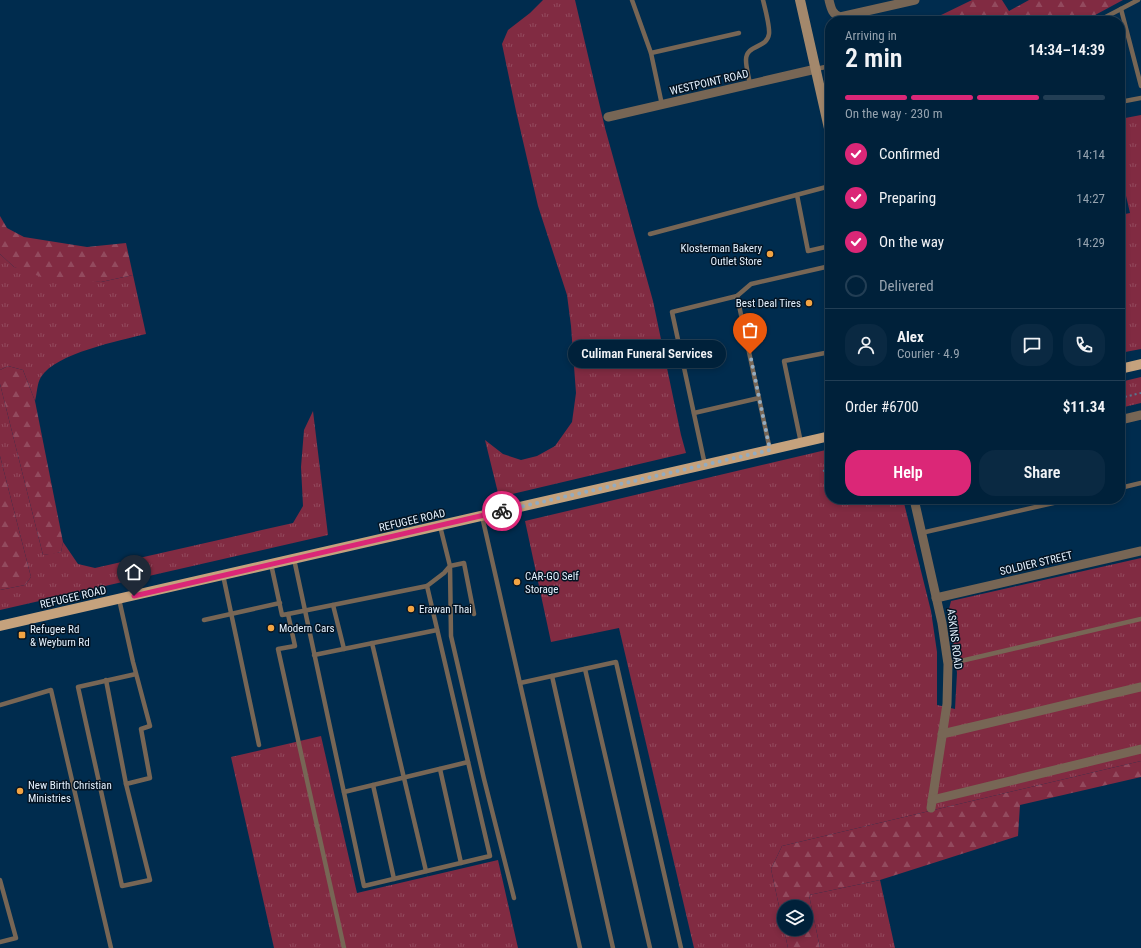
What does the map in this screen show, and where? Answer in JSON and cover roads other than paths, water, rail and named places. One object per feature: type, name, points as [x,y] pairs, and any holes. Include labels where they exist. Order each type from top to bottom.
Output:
[{"type":"main road","points":[[1125,368],[1141,364]]},
{"type":"main road","name":"REFUGEE ROAD","points":[[0,626],[825,437]]},
{"type":"street","points":[[800,0],[825,110]]},
{"type":"street","points":[[829,0],[832,12],[836,16]]},
{"type":"street","points":[[844,16],[915,0]]},
{"type":"street","name":"WESTPOINT ROAD","points":[[608,117],[816,69]]},
{"type":"street","points":[[1125,419],[1141,415]]},
{"type":"street","name":"ASKINS ROAD","points":[[915,504],[942,623],[948,664],[946,704],[932,804],[1141,749]]},
{"type":"street","name":"SOLDIER STREET","points":[[936,598],[1141,551]]},
{"type":"street","points":[[942,734],[1141,687]]},
{"type":"lane","points":[[632,0],[651,53],[662,105]]},
{"type":"lane","points":[[750,85],[746,60],[747,53],[752,48],[762,45],[767,41],[769,34],[763,0]]},
{"type":"lane","points":[[1108,16],[1138,0]]},
{"type":"lane","points":[[1121,9],[1123,16]]},
{"type":"lane","points":[[1125,24],[1141,86]]},
{"type":"lane","points":[[651,53],[739,33]]},
{"type":"lane","points":[[816,69],[825,67]]},
{"type":"lane","points":[[1125,101],[1141,98]]},
{"type":"lane","points":[[650,234],[825,187]]},
{"type":"lane","points":[[797,195],[808,251],[825,247]]},
{"type":"lane","points":[[705,465],[672,312],[737,296],[751,284],[825,267]]},
{"type":"lane","points":[[737,296],[770,450]]},
{"type":"lane","points":[[801,443],[784,361],[825,353]]},
{"type":"lane","points":[[694,413],[759,398]]},
{"type":"lane","points":[[1125,487],[1141,483]]},
{"type":"lane","points":[[921,533],[1049,504]]},
{"type":"lane","points":[[482,516],[580,948]]},
{"type":"lane","points":[[440,526],[450,566],[451,636],[514,898]]},
{"type":"lane","points":[[294,559],[364,886],[490,856],[426,586]]},
{"type":"lane","points":[[271,564],[282,615],[426,586],[444,573],[450,566],[464,563],[474,614]]},
{"type":"lane","points":[[223,575],[259,745]]},
{"type":"lane","points":[[119,599],[136,674],[150,726],[141,729],[150,778],[126,784]]},
{"type":"lane","points":[[204,620],[280,603]]},
{"type":"lane","points":[[333,605],[344,649]]},
{"type":"lane","points":[[288,614],[295,646],[278,649],[344,948]]},
{"type":"lane","points":[[948,664],[1141,619]]},
{"type":"lane","points":[[314,655],[437,630]]},
{"type":"lane","points":[[372,643],[426,871]]},
{"type":"lane","points":[[520,683],[616,662],[681,948]]},
{"type":"lane","points":[[585,669],[650,948]]},
{"type":"lane","points":[[106,680],[126,784],[150,880],[122,886],[78,687],[106,680],[136,674]]},
{"type":"lane","points":[[552,676],[613,948]]},
{"type":"lane","points":[[0,705],[51,690],[111,948]]},
{"type":"lane","points":[[344,792],[468,762]]},
{"type":"lane","points":[[440,769],[462,863]]},
{"type":"lane","points":[[373,785],[394,879]]},
{"type":"lane","points":[[0,880],[16,938],[0,942]]},
{"type":"place","name":"Klosterman Bakery Outlet Store","points":[[770,254]]},
{"type":"place","name":"Best Deal Tires","points":[[809,303]]},
{"type":"place","name":"Culiman Funeral Services","points":[[750,354]]},
{"type":"place","name":"CAR-GO Self Storage","points":[[517,582]]},
{"type":"place","name":"Erawan Thai","points":[[411,609]]},
{"type":"place","name":"Modern Cars","points":[[271,628]]},
{"type":"place","name":"Refugee Rd & Weyburn Rd","points":[[22,635]]},
{"type":"place","name":"New Birth Christian Ministries","points":[[20,791]]}]
